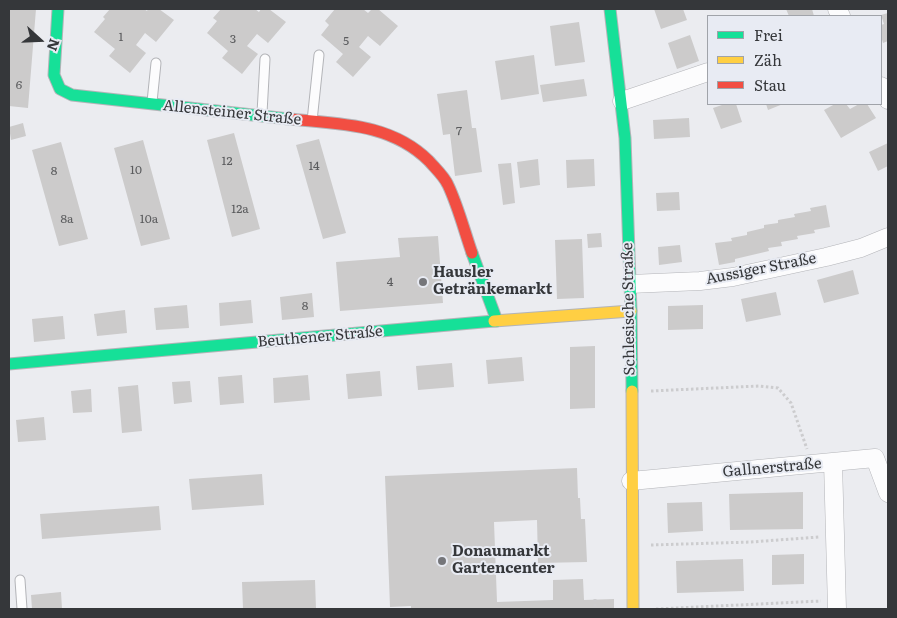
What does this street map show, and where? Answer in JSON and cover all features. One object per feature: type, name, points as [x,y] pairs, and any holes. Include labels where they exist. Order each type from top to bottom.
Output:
[{"type":"street","name":"Allensteiner Straße","points":[[58,9],[54,75],[60,89],[72,96],[367,127],[398,138],[421,154],[435,166],[447,182],[497,321]]},
{"type":"street","name":"Schlesische Straße","points":[[610,9],[625,138],[630,284],[633,609]]},
{"type":"street","points":[[622,101],[707,72]]},
{"type":"street","points":[[882,88],[888,100]]},
{"type":"street","name":"Aussiger Straße","points":[[630,284],[700,281],[733,277],[826,257],[860,248],[888,237]]},
{"type":"street","name":"Beuthener Straße","points":[[9,364],[630,311]]},
{"type":"street","name":"Gallnerstraße","points":[[631,481],[875,458],[888,493]]},
{"type":"street","points":[[832,462],[837,604]]},
{"type":"lane","name":"Allensteiner Straße","points":[[312,121],[319,55]]},
{"type":"lane","points":[[261,116],[265,59]]},
{"type":"lane","name":"Allensteiner Straße","points":[[152,105],[156,63]]},
{"type":"lane","points":[[20,580],[22,609]]},
{"type":"path","points":[[644,392],[759,386],[778,388],[791,403],[812,464]]},
{"type":"path","points":[[644,545],[751,542],[835,536]]},
{"type":"path","points":[[595,599],[595,609]]},
{"type":"path","points":[[656,609],[837,604]]},
{"type":"building","points":[[9,9],[36,9],[28,108],[9,106]]},
{"type":"building","points":[[110,9],[144,9],[147,11],[148,9],[159,9],[174,20],[156,42],[145,33],[136,45],[146,53],[130,73],[109,56],[115,49],[94,32],[105,19],[103,17]]},
{"type":"building","points":[[221,9],[255,9],[259,12],[261,9],[269,9],[286,22],[268,43],[257,34],[247,46],[258,54],[242,74],[222,58],[228,51],[207,33],[217,21],[213,18]]},
{"type":"building","points":[[335,9],[363,9],[368,13],[372,9],[378,9],[398,26],[380,46],[368,36],[359,47],[371,57],[353,77],[336,62],[343,54],[321,35],[329,25],[325,21]]},
{"type":"building","points":[[654,9],[683,9],[687,20],[661,29]]},
{"type":"building","points":[[786,9],[812,9],[814,15],[789,15]]},
{"type":"building","points":[[888,13],[888,41],[883,43],[882,25],[884,24],[881,15]]},
{"type":"building","points":[[579,22],[585,62],[555,66],[550,26]]},
{"type":"building","points":[[690,35],[699,61],[677,69],[668,43]]},
{"type":"building","points":[[534,55],[539,94],[501,100],[495,61]]},
{"type":"building","points":[[584,79],[587,96],[543,102],[540,85]]},
{"type":"building","points":[[467,90],[472,128],[476,128],[482,172],[455,176],[450,134],[443,135],[437,94]]},
{"type":"building","points":[[722,105],[736,105],[742,122],[721,129],[713,108]]},
{"type":"building","points":[[766,105],[780,105],[768,110]]},
{"type":"building","points":[[833,105],[847,105],[850,109],[857,105],[868,105],[876,118],[841,138],[824,110]]},
{"type":"building","points":[[689,118],[690,137],[654,139],[653,120]]},
{"type":"building","points":[[23,123],[26,136],[11,140],[9,127]]},
{"type":"building","points":[[234,133],[260,229],[232,237],[207,140]]},
{"type":"building","points":[[319,139],[346,233],[323,239],[296,145]]},
{"type":"building","points":[[143,140],[170,239],[141,246],[114,148]]},
{"type":"building","points":[[61,142],[88,239],[59,246],[32,150]]},
{"type":"building","points":[[888,143],[888,166],[878,171],[869,152]]},
{"type":"building","points":[[538,159],[540,185],[520,188],[517,162]]},
{"type":"building","points":[[594,159],[595,186],[567,188],[566,160]]},
{"type":"building","points":[[511,163],[515,203],[503,205],[498,164]]},
{"type":"building","points":[[679,192],[680,210],[657,211],[656,193]]},
{"type":"building","points":[[826,205],[830,227],[814,230],[815,233],[797,236],[798,239],[781,242],[782,246],[768,248],[769,251],[719,265],[715,243],[732,241],[731,238],[747,235],[747,232],[764,228],[764,225],[778,223],[778,220],[795,217],[794,214],[811,211],[810,208]]},
{"type":"building","points":[[601,233],[602,247],[588,248],[587,234]]},
{"type":"building","points":[[438,236],[443,303],[340,311],[336,262],[400,257],[398,238]]},
{"type":"building","points":[[582,239],[584,298],[557,299],[555,240]]},
{"type":"building","points":[[680,245],[682,262],[659,265],[658,247]]},
{"type":"building","points":[[853,270],[859,294],[824,303],[817,280]]},
{"type":"building","points":[[776,292],[781,315],[746,322],[741,299]]},
{"type":"building","points":[[312,293],[314,317],[282,320],[280,297]]},
{"type":"building","points":[[251,300],[253,323],[220,326],[219,303]]},
{"type":"building","points":[[187,305],[189,328],[156,330],[154,308]]},
{"type":"building","points":[[703,305],[703,329],[668,330],[668,306]]},
{"type":"building","points":[[125,310],[127,333],[97,336],[94,314]]},
{"type":"building","points":[[63,316],[65,339],[34,342],[32,319]]},
{"type":"building","points":[[595,346],[595,408],[570,409],[570,347]]},
{"type":"building","points":[[522,357],[524,381],[488,384],[486,360]]},
{"type":"building","points":[[452,363],[454,387],[418,390],[416,366]]},
{"type":"building","points":[[380,371],[382,396],[348,399],[346,374]]},
{"type":"building","points":[[242,375],[244,403],[220,405],[218,377]]},
{"type":"building","points":[[308,375],[310,400],[274,403],[273,378]]},
{"type":"building","points":[[190,381],[192,402],[174,404],[172,382]]},
{"type":"building","points":[[138,385],[142,431],[122,433],[118,387]]},
{"type":"building","points":[[91,389],[92,412],[73,413],[71,391]]},
{"type":"building","points":[[44,417],[46,440],[18,442],[16,420]]},
{"type":"building","name":"Donaumarkt Gartencenter","points":[[577,468],[581,519],[585,519],[587,562],[538,563],[537,520],[494,522],[497,602],[553,600],[553,580],[583,579],[584,600],[614,599],[614,609],[411,609],[411,606],[390,607],[385,476]]},
{"type":"building","points":[[262,474],[264,505],[192,510],[189,479]]},
{"type":"building","points":[[803,492],[803,529],[730,530],[729,494]]},
{"type":"building","points":[[702,502],[703,531],[668,533],[667,503]]},
{"type":"building","points":[[159,506],[161,530],[42,539],[40,514]]},
{"type":"building","points":[[804,554],[804,584],[772,585],[772,555]]},
{"type":"building","points":[[743,559],[744,591],[677,593],[676,561]]},
{"type":"building","points":[[315,580],[316,609],[243,609],[242,582]]},
{"type":"building","points":[[61,592],[62,609],[32,609],[31,595]]},
{"type":"traffic: fast","points":[[58,9],[54,75],[60,89],[72,95],[289,119]]},
{"type":"traffic: fast","points":[[610,9],[625,138],[632,391]]},
{"type":"traffic: fast","points":[[472,253],[497,321]]},
{"type":"traffic: fast","points":[[9,364],[494,321]]},
{"type":"traffic: slow","points":[[494,321],[631,311]]},
{"type":"traffic: slow","points":[[632,391],[633,609]]},
{"type":"traffic: jam","points":[[289,119],[345,124],[364,128],[381,132],[414,148],[429,161],[446,182],[455,201],[472,253]]},
{"type":"place","name":"Hausler Getränkemarkt","points":[[423,282]]},
{"type":"place","name":"Donaumarkt Gartencenter","points":[[442,561]]}]
